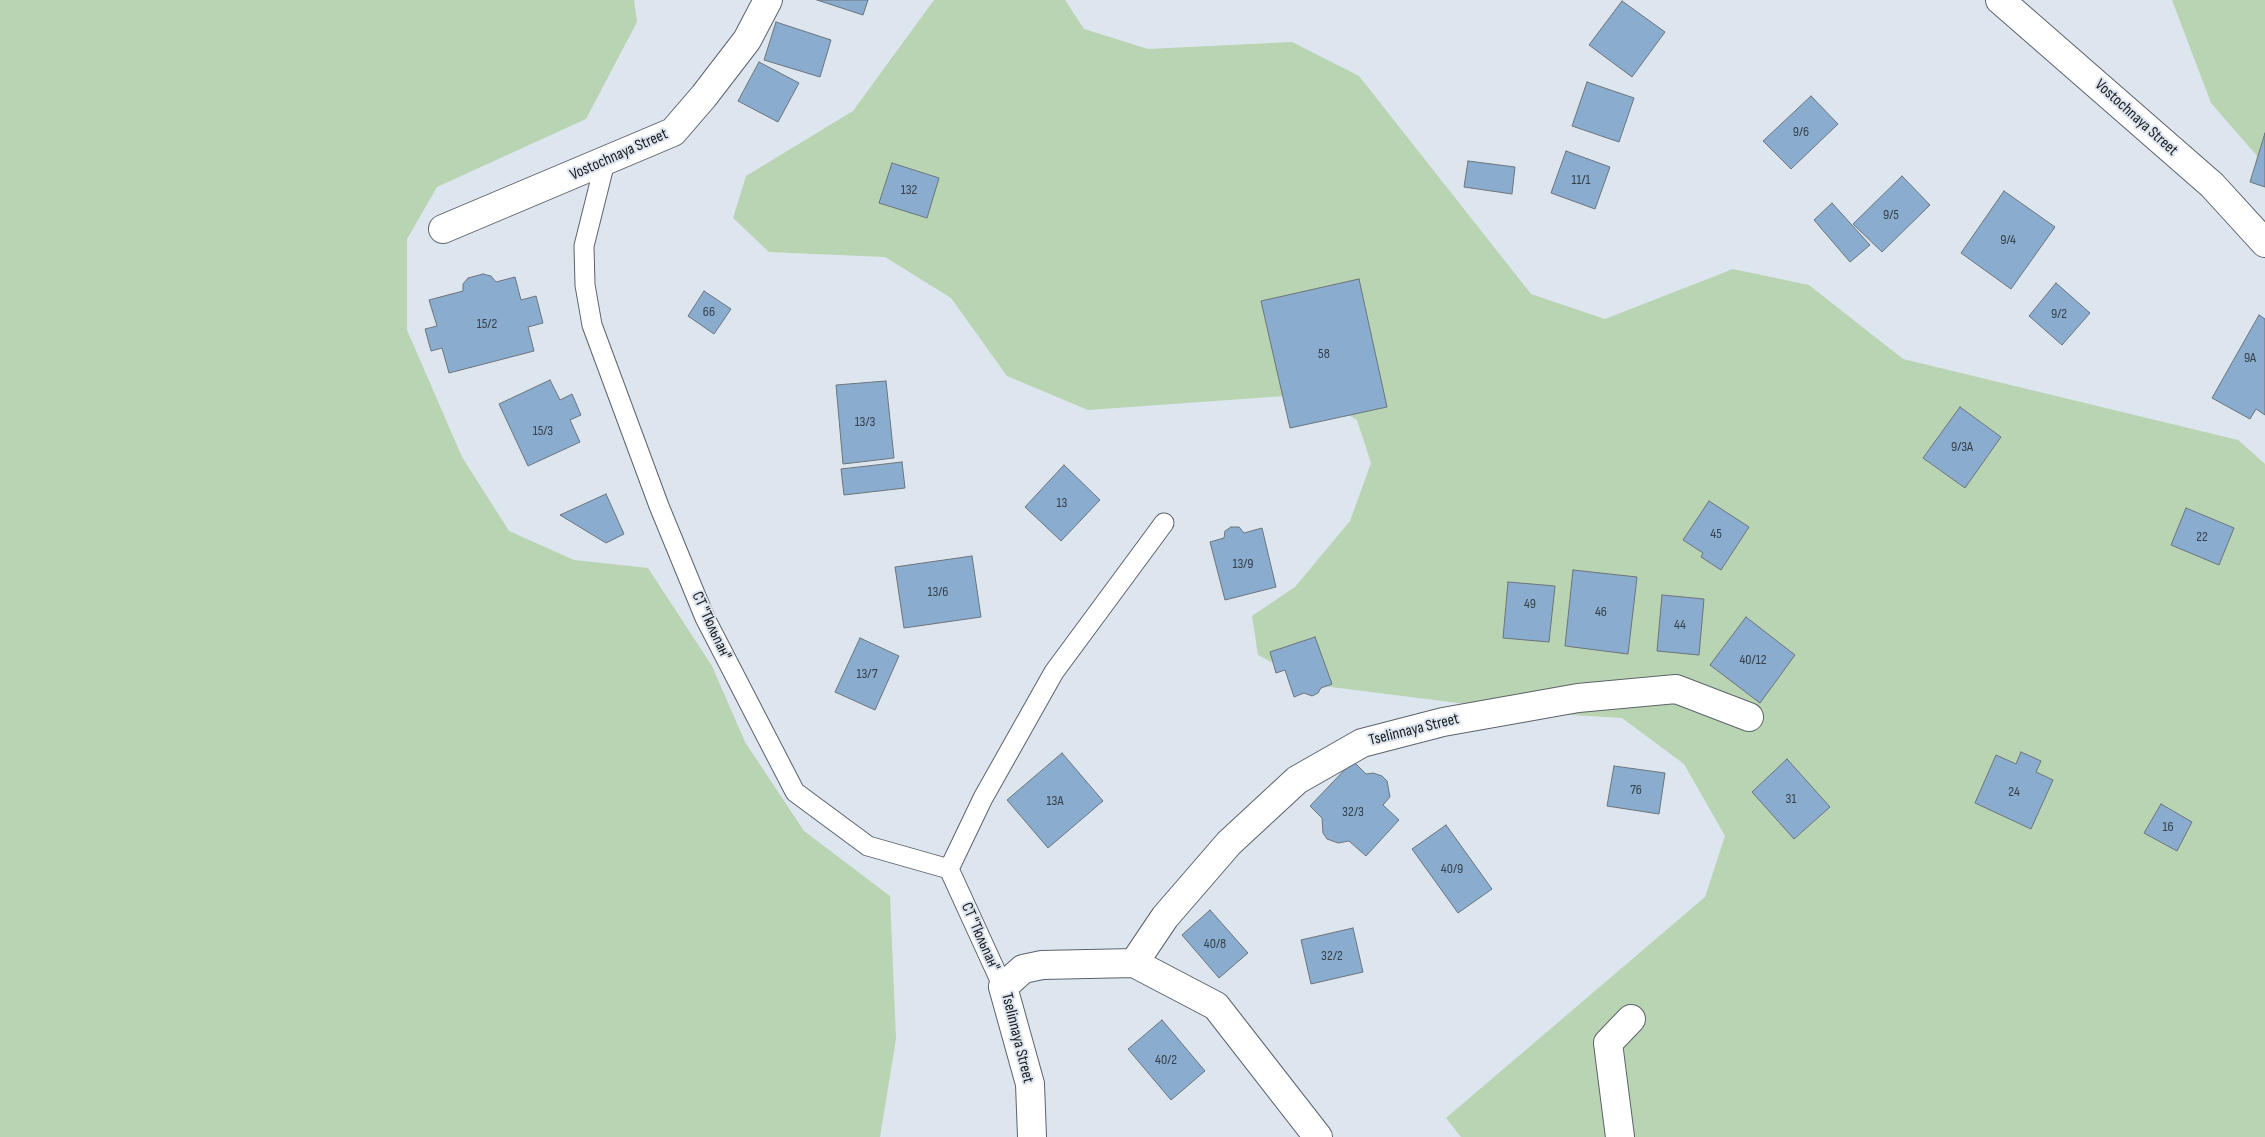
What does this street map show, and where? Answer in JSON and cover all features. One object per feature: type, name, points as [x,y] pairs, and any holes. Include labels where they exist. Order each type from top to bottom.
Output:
[{"type":"street","name":"Vostochnaya Street","points":[[443,229],[673,132],[704,96],[747,40],[768,0]]},
{"type":"street","name":"Vostochnaya Street","points":[[2000,0],[2212,185],[2265,243]]},
{"type":"street","name":"Tselinnaya Street","points":[[1134,964],[1165,917],[1229,843],[1297,780],[1362,742],[1443,722],[1569,699],[1676,689],[1749,717]]},
{"type":"street","name":"Tselinnaya Street","points":[[1032,1137],[1030,1084],[1003,987],[1023,970],[1042,965],[1134,964],[1216,1006],[1318,1137]]},
{"type":"street","points":[[1620,1137],[1608,1042],[1631,1019]]},
{"type":"lane","name":"СТ \"Тюльпан\"","points":[[605,162],[584,246],[585,285],[592,325],[659,506],[705,618],[795,792],[868,846],[949,869],[1003,987]]},
{"type":"lane","points":[[949,869],[983,798],[1054,672],[1164,523]]},
{"type":"green space","points":[[0,0],[634,0],[637,22],[586,119],[437,187],[407,239],[407,330],[462,457],[509,531],[574,560],[648,568],[712,666],[745,742],[804,831],[890,896],[896,1039],[880,1137],[0,1137]]},
{"type":"green space","points":[[934,0],[1065,0],[1084,29],[1148,49],[1292,42],[1359,76],[1531,294],[1605,319],[1733,269],[1809,285],[1903,359],[2238,440],[2265,464],[2265,1137],[1461,1137],[1446,1118],[1705,897],[1725,836],[1684,764],[1622,718],[1538,713],[1315,685],[1258,655],[1252,616],[1295,587],[1350,521],[1371,463],[1357,420],[1313,394],[1088,410],[1007,376],[951,298],[885,257],[769,252],[733,218],[746,176],[853,111]]},
{"type":"green space","points":[[2172,0],[2265,0],[2265,165],[2211,103]]},
{"type":"building","points":[[817,0],[868,0],[863,15]]},
{"type":"building","points":[[1622,1],[1665,32],[1632,77],[1589,45]]},
{"type":"building","points":[[776,22],[831,40],[820,77],[764,60]]},
{"type":"building","points":[[759,62],[799,83],[778,122],[738,101]]},
{"type":"building","points":[[1587,82],[1634,98],[1619,142],[1572,126]]},
{"type":"building","points":[[1811,96],[1838,124],[1791,169],[1763,141]]},
{"type":"building","points":[[2265,133],[2265,187],[2250,182]]},
{"type":"building","points":[[1566,151],[1610,167],[1595,209],[1551,193]]},
{"type":"building","points":[[1468,161],[1515,167],[1512,194],[1464,187]]},
{"type":"building","points":[[892,163],[939,178],[927,218],[879,203]]},
{"type":"building","points":[[1902,176],[1930,205],[1882,252],[1853,224]]},
{"type":"building","points":[[2004,191],[2055,227],[2011,289],[1961,253]]},
{"type":"building","points":[[1832,203],[1870,245],[1850,262],[1814,220]]},
{"type":"building","points":[[483,274],[491,276],[496,282],[515,277],[521,300],[536,296],[543,323],[528,327],[534,351],[449,373],[442,348],[431,351],[425,329],[437,326],[429,300],[463,291],[463,284],[468,278]]},
{"type":"building","points":[[1359,279],[1387,407],[1290,428],[1261,301]]},
{"type":"building","points":[[2056,283],[2090,313],[2062,345],[2029,316]]},
{"type":"building","points":[[704,291],[731,309],[714,334],[688,316]]},
{"type":"building","points":[[2259,315],[2265,319],[2265,415],[2256,409],[2250,419],[2212,398]]},
{"type":"building","points":[[550,380],[560,400],[572,394],[581,415],[570,420],[580,442],[528,466],[499,404]]},
{"type":"building","points":[[886,381],[894,458],[843,464],[836,385]]},
{"type":"building","points":[[1960,407],[2001,437],[1965,488],[1923,458]]},
{"type":"building","points":[[902,462],[905,488],[844,495],[841,469]]},
{"type":"building","points":[[1064,465],[1100,500],[1061,541],[1025,507]]},
{"type":"building","points":[[606,494],[624,534],[606,543],[560,515]]},
{"type":"building","points":[[1709,501],[1749,527],[1721,570],[1701,557],[1703,553],[1683,540]]},
{"type":"building","points":[[2186,508],[2234,528],[2219,565],[2171,545]]},
{"type":"building","points":[[1231,527],[1239,527],[1244,533],[1262,528],[1276,587],[1225,600],[1210,542],[1224,538],[1225,531]]},
{"type":"building","points":[[972,556],[981,617],[904,628],[895,567]]},
{"type":"building","points":[[1573,570],[1637,577],[1628,654],[1565,646]]},
{"type":"building","points":[[1508,582],[1555,586],[1549,642],[1503,638]]},
{"type":"building","points":[[1662,595],[1704,599],[1699,655],[1657,651]]},
{"type":"building","points":[[1746,617],[1795,655],[1760,703],[1710,665]]},
{"type":"building","points":[[1315,637],[1332,684],[1321,688],[1318,693],[1312,696],[1304,693],[1294,697],[1285,670],[1276,673],[1270,652]]},
{"type":"building","points":[[860,638],[899,656],[875,710],[835,692]]},
{"type":"building","points":[[2021,752],[2041,761],[2036,772],[2053,780],[2031,829],[1975,803],[1996,755],[2016,764]]},
{"type":"building","points":[[1062,753],[1103,801],[1048,848],[1007,800]]},
{"type":"building","points":[[1787,759],[1830,807],[1794,839],[1752,792]]},
{"type":"building","points":[[1353,761],[1366,774],[1373,773],[1382,776],[1387,781],[1390,797],[1383,805],[1399,820],[1366,856],[1349,841],[1338,843],[1327,839],[1323,833],[1322,818],[1310,806]]},
{"type":"building","points":[[1614,766],[1665,773],[1659,814],[1607,806]]},
{"type":"building","points":[[2161,804],[2192,822],[2177,851],[2144,833]]},
{"type":"building","points":[[1446,825],[1492,889],[1458,913],[1412,849]]},
{"type":"building","points":[[1210,910],[1248,953],[1219,978],[1182,935]]},
{"type":"building","points":[[1353,928],[1363,972],[1311,984],[1301,940]]},
{"type":"building","points":[[1162,1020],[1205,1071],[1171,1100],[1128,1049]]}]
